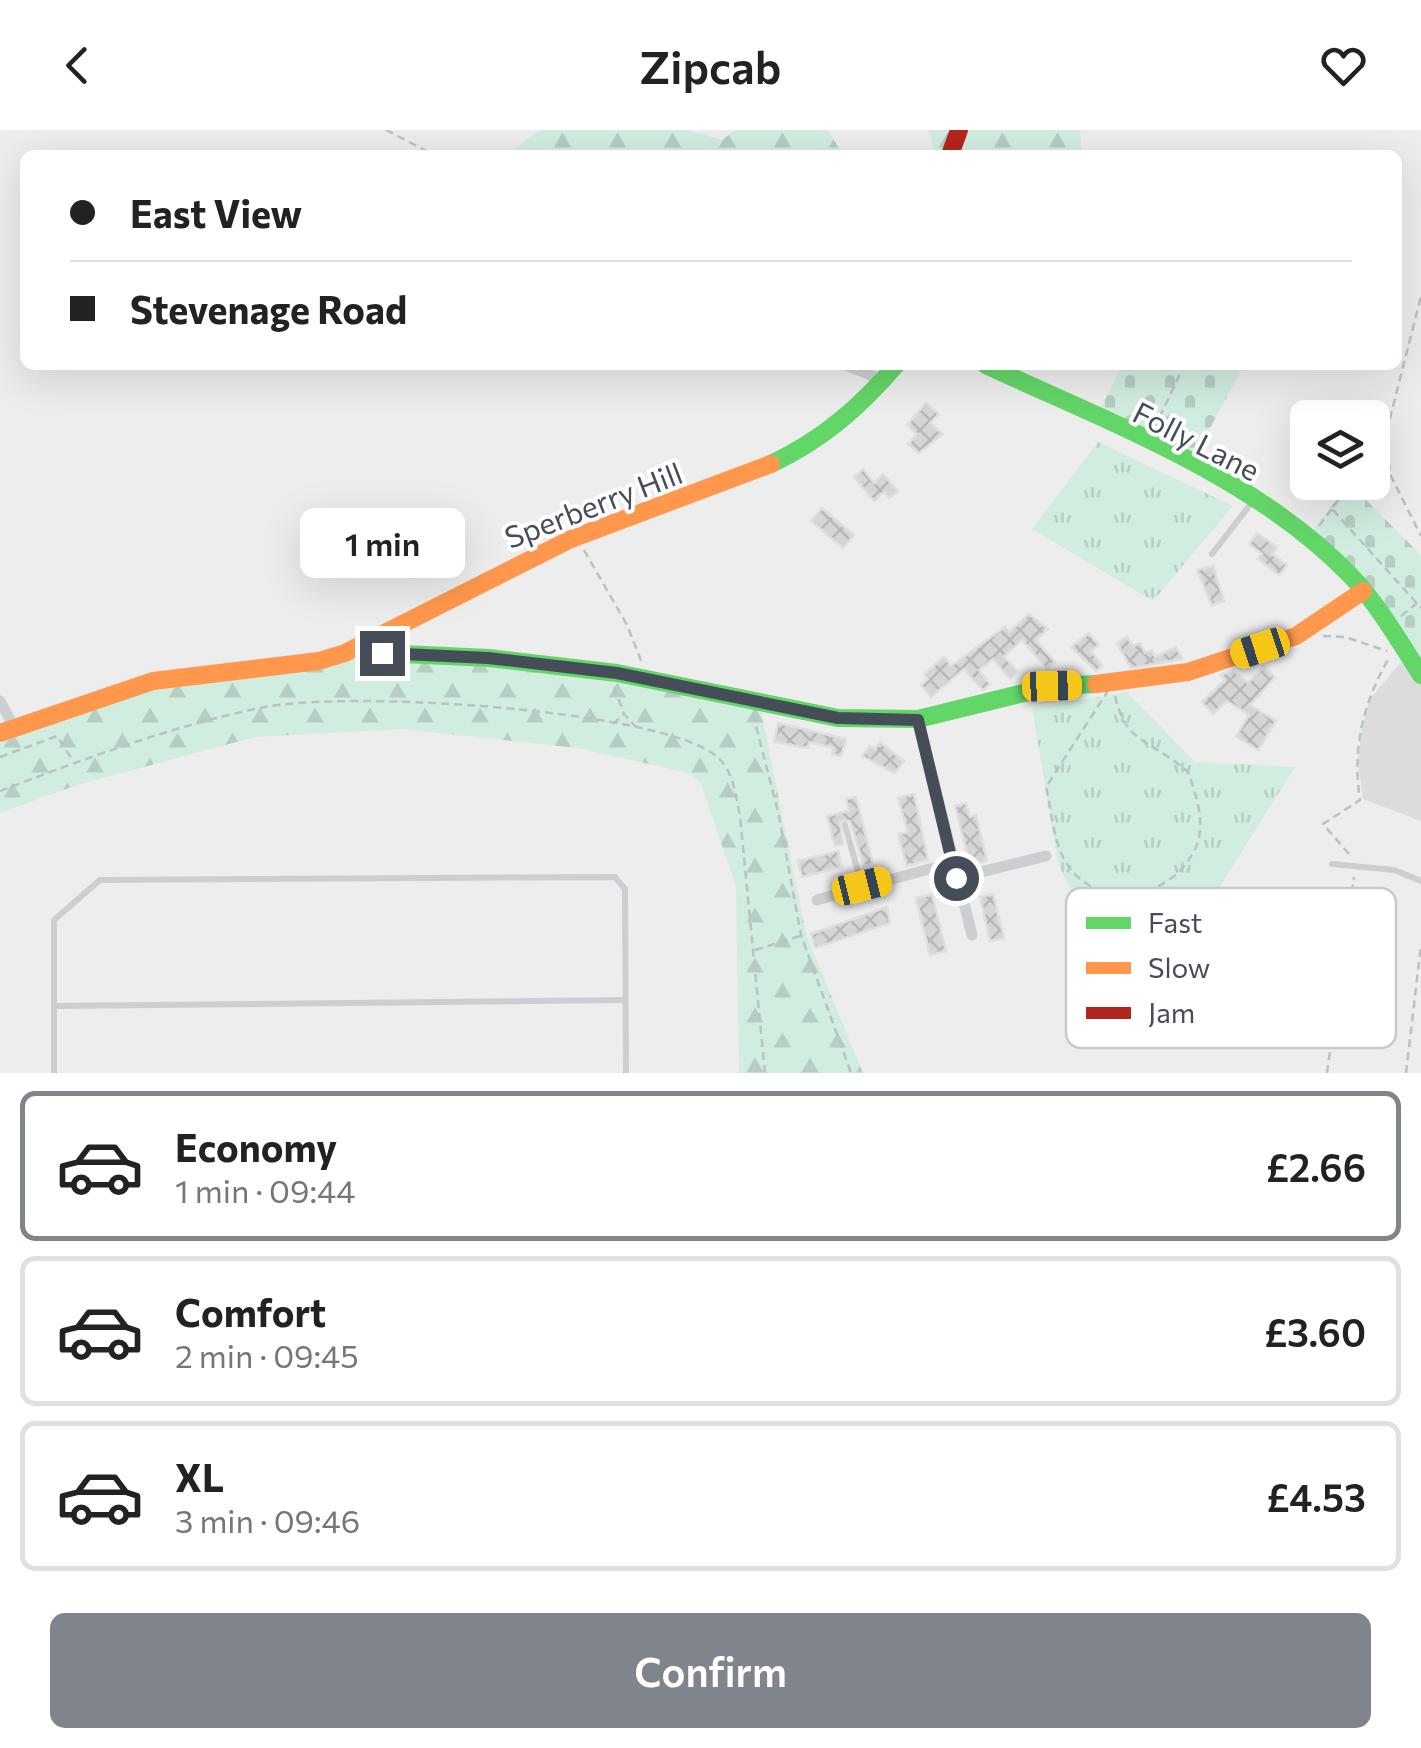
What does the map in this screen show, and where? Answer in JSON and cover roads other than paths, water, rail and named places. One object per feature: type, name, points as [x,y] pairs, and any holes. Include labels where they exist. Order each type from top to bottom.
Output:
[{"type":"street","points":[[858,370],[885,381]]},
{"type":"street","name":"Sperberry Hill","points":[[7,730],[153,681],[319,661],[345,653],[493,574],[576,537],[762,470],[810,446],[853,415],[893,370]]},
{"type":"street","name":"Folly Lane","points":[[996,370],[1223,479],[1254,500],[1308,539],[1362,591],[1421,675]]},
{"type":"street","points":[[382,653],[488,658],[609,673],[838,718],[918,720],[1052,686],[1113,683],[1188,672],[1296,636],[1362,591]]},
{"type":"street","points":[[0,701],[7,730]]},
{"type":"street","points":[[918,720],[972,935]]},
{"type":"street","points":[[956,878],[1046,856]]},
{"type":"street","points":[[817,900],[951,862]]},
{"type":"lane","points":[[1212,554],[1254,500]]},
{"type":"lane","points":[[845,825],[862,886]]},
{"type":"lane","points":[[1332,864],[1394,870],[1421,881]]},
{"type":"lane","points":[[54,1073],[54,920],[100,880],[615,877],[625,889],[626,1073]]},
{"type":"lane","points":[[54,1006],[625,1000]]}]
